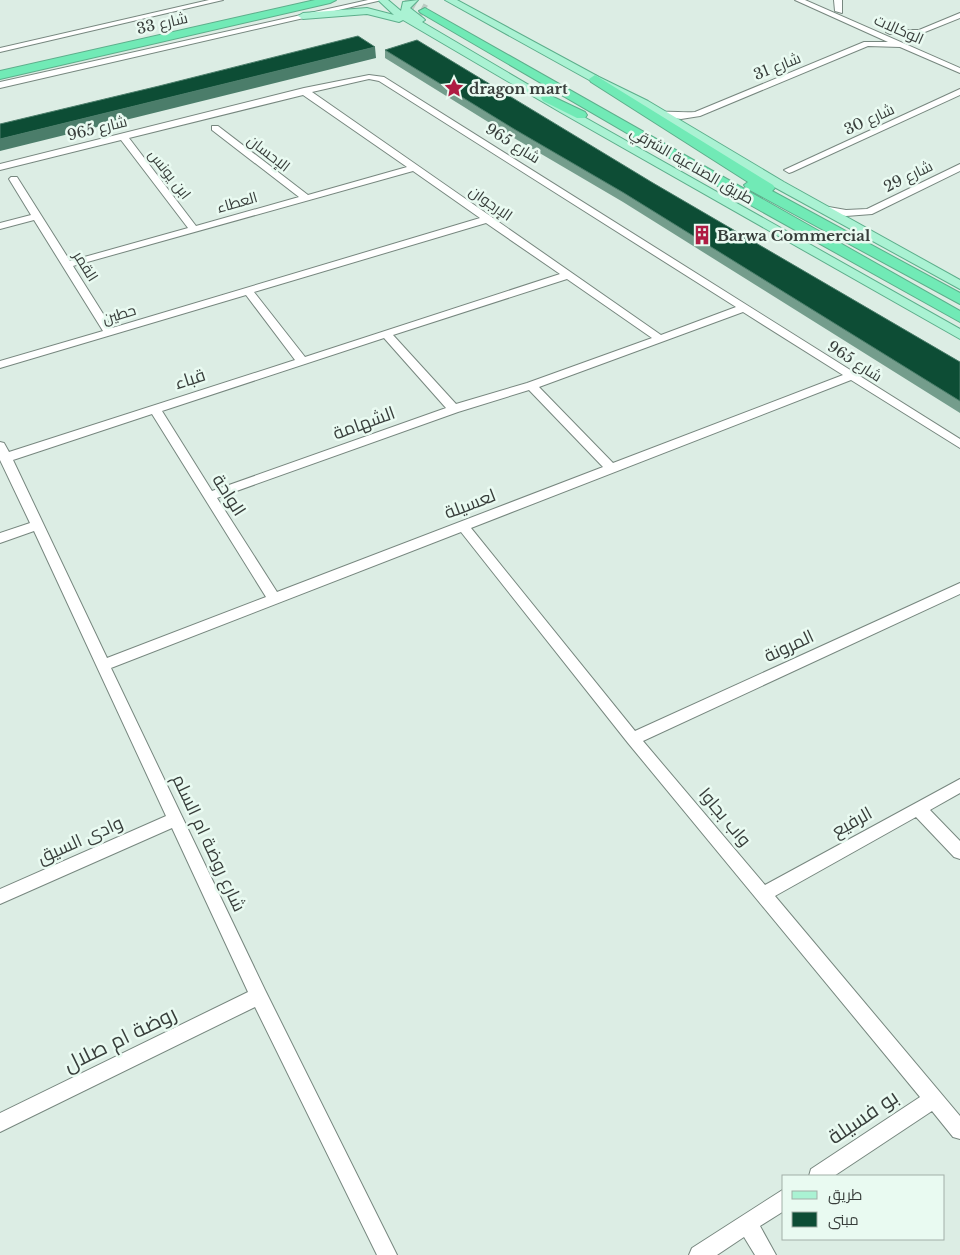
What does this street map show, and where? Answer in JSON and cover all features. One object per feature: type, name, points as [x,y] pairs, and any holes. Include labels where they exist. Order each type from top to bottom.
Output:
[{"type":"highway","name":"شارع 33","points":[[0,64],[289,0]]},
{"type":"highway","name":"شارع 33","points":[[0,75],[330,0]]},
{"type":"highway","name":"طريق الصناعية الشرقي","points":[[434,6],[757,203],[960,318]]},
{"type":"highway","name":"طريق الصناعية الشرقي","points":[[434,6],[746,183],[800,210],[960,300]]},
{"type":"highway","points":[[595,79],[754,178],[800,210]]},
{"type":"highway","points":[[547,98],[732,194],[757,203]]},
{"type":"main road","points":[[303,16],[359,0]]},
{"type":"main road","points":[[383,0],[393,10],[547,98],[564,110],[960,335]]},
{"type":"main road","points":[[413,0],[406,4],[406,11],[461,49]]},
{"type":"main road","points":[[450,0],[511,34]]},
{"type":"main road","points":[[468,0],[473,6],[511,34]]},
{"type":"main road","points":[[434,6],[511,34]]},
{"type":"main road","points":[[303,16],[349,11],[384,14],[461,49]]},
{"type":"main road","name":"طريق الصناعية الشرقي","points":[[511,34],[595,79],[632,96],[823,209],[960,284]]},
{"type":"street","name":"شارع 33","points":[[190,7],[219,0]]},
{"type":"street","points":[[0,50],[190,7],[231,0]]},
{"type":"street","points":[[303,16],[337,0]]},
{"type":"street","points":[[0,85],[378,0]]},
{"type":"street","name":"الوكالات","points":[[799,0],[960,71]]},
{"type":"street","name":"الوكالات","points":[[815,0],[960,63]]},
{"type":"street","points":[[838,0],[839,11]]},
{"type":"street","points":[[890,32],[920,32],[960,15]]},
{"type":"street","points":[[867,44],[871,38],[871,32]]},
{"type":"street","points":[[918,45],[916,38],[920,32]]},
{"type":"street","name":"شارع 31","points":[[664,114],[681,116],[697,114],[867,44],[902,45]]},
{"type":"street","name":"شارع 965","points":[[0,167],[360,78],[375,78],[386,81],[960,444]]},
{"type":"street","name":"الإرجوان","points":[[304,91],[660,339]]},
{"type":"street","name":"شارع 30","points":[[788,170],[960,92]]},
{"type":"street","points":[[693,132],[690,122],[697,114]]},
{"type":"street","name":"الإحسان","points":[[215,128],[306,198]]},
{"type":"street","name":"ابن يونس","points":[[123,136],[194,230]]},
{"type":"street","name":"شارع 29","points":[[823,209],[846,213],[869,212],[960,167]]},
{"type":"street","name":"العطاء","points":[[67,265],[415,168]]},
{"type":"street","name":"القمر","points":[[14,179],[109,332]]},
{"type":"street","name":"شارع 29","points":[[868,233],[866,222],[869,212]]},
{"type":"street","points":[[0,226],[37,216]]},
{"type":"street","name":"حطين","points":[[0,365],[488,219]]},
{"type":"street","name":"قباء","points":[[3,452],[155,409],[568,275]]},
{"type":"street","points":[[248,291],[302,361]]},
{"type":"street","name":"الشهامة","points":[[210,496],[454,409],[531,386],[744,308]]},
{"type":"street","points":[[386,334],[454,409]]},
{"type":"street","name":"لعسيلة","points":[[103,665],[850,376]]},
{"type":"street","points":[[531,386],[611,468]]},
{"type":"street","name":"الواحة","points":[[155,409],[274,599]]},
{"type":"street","name":"شارع روضة ام السلم","points":[[3,452],[259,996],[387,1255]]},
{"type":"street","points":[[0,538],[37,525]]},
{"type":"street","name":"واب بجاوا","points":[[463,526],[633,739],[960,1130]]},
{"type":"street","name":"المرونة","points":[[633,739],[960,588]]},
{"type":"street","name":"الرفيع","points":[[764,894],[960,785]]},
{"type":"street","points":[[918,808],[960,852]]},
{"type":"street","name":"وادى السيق","points":[[0,897],[176,819]]},
{"type":"street","name":"روضة ام صلال","points":[[0,1123],[259,996]]},
{"type":"street","name":"بو فسيلة","points":[[819,1175],[934,1098]]},
{"type":"street","points":[[699,1255],[782,1200]]},
{"type":"street","points":[[746,1224],[766,1255]]},
{"type":"building","points":[[358,36],[375,47],[0,139],[0,124]]},
{"type":"building","name":"Barwa Commercial","points":[[417,40],[653,183],[960,362],[960,401],[624,193],[514,129],[385,50]]},
{"type":"tunnel","points":[[405,0],[425,11]]},
{"type":"place","name":"dragon mart","points":[[454,88]]},
{"type":"place","name":"Barwa Commercial","points":[[702,235]]}]
